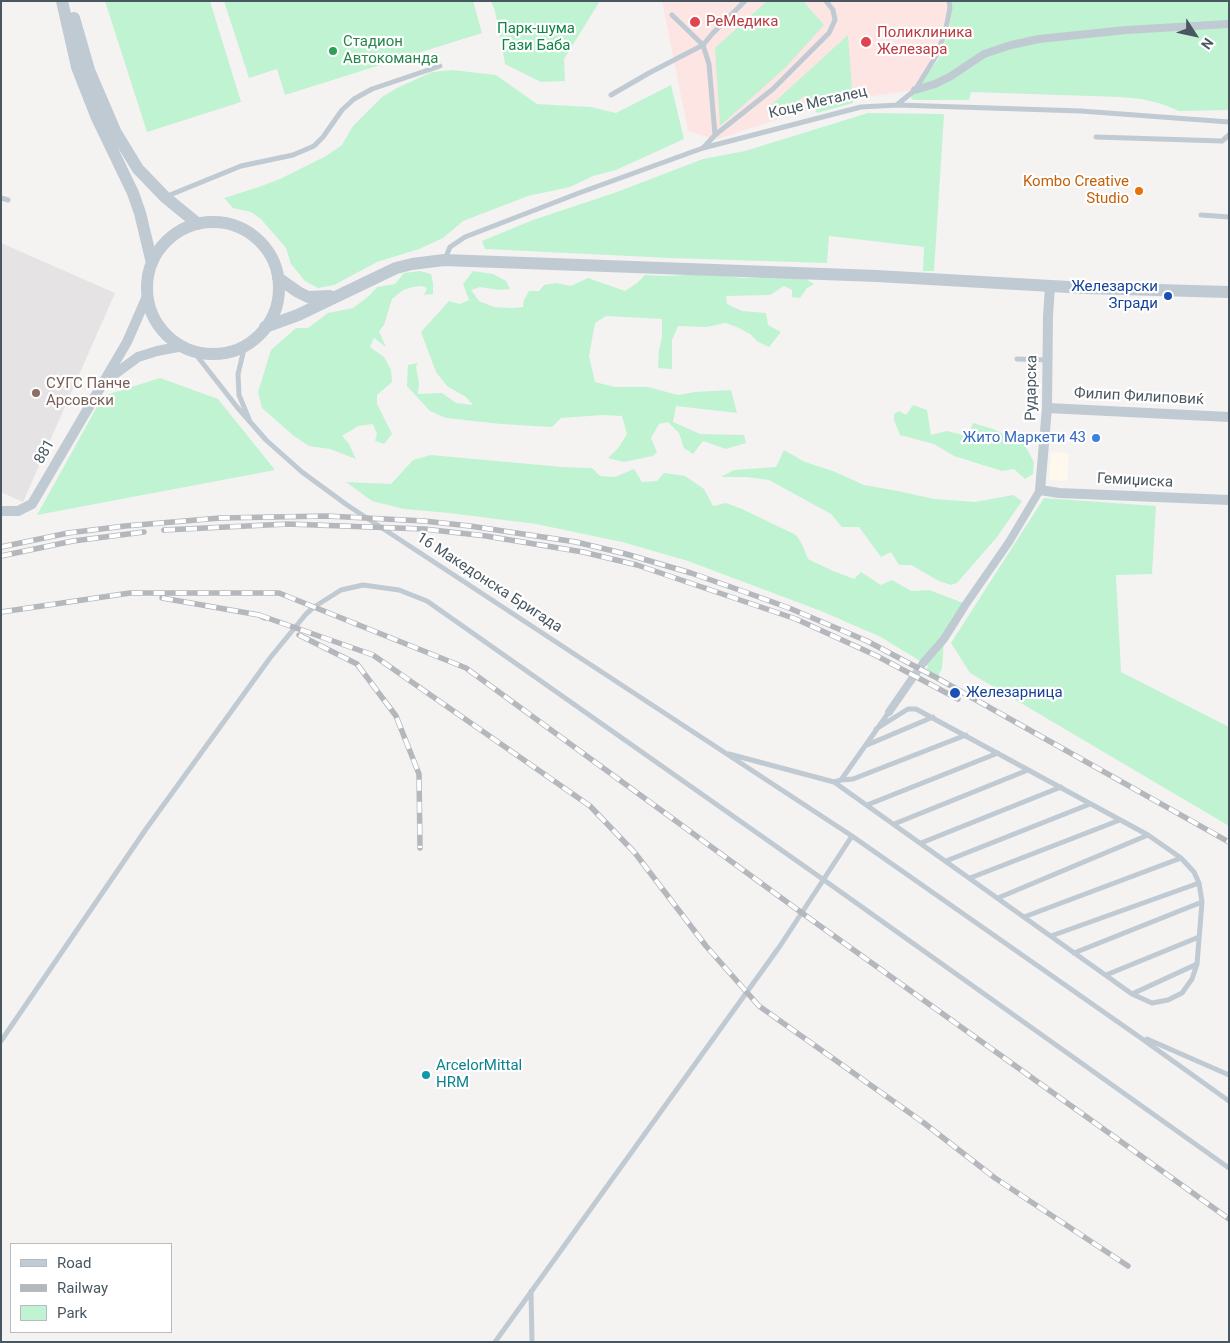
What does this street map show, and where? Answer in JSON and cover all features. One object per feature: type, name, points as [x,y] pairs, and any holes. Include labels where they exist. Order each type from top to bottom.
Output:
[{"type":"street","points":[[62,1],[77,67],[97,118],[133,193],[140,213],[152,263]]},
{"type":"street","points":[[70,1],[89,70],[116,133],[138,169],[165,197],[198,224]]},
{"type":"street","points":[[914,90],[935,84],[951,76],[984,54],[1039,39],[1126,30],[1229,24]]},
{"type":"street","points":[[216,222],[234,225],[250,233],[264,245],[273,261],[278,278],[277,304],[265,327],[260,334],[245,345],[231,351],[216,353],[188,349],[165,333],[153,315],[148,294],[148,278],[152,263],[170,238],[183,229],[198,224],[216,222]]},
{"type":"street","points":[[265,327],[298,315],[396,268],[444,260],[861,276],[1132,290],[1229,292]]},
{"type":"street","points":[[278,278],[308,297],[340,295]]},
{"type":"street","name":"Рударска","points":[[1040,490],[1047,408],[1050,286]]},
{"type":"street","name":"881","points":[[2,512],[18,511],[32,504],[127,342],[148,294]]},
{"type":"street","name":"881","points":[[100,387],[116,372],[138,357],[157,351],[188,349]]},
{"type":"street","name":"Филип Филиповиќ","points":[[1047,408],[1229,417]]},
{"type":"street","points":[[889,712],[923,663],[944,639],[1009,542],[1040,490]]},
{"type":"street","name":"Гемиџиска","points":[[1040,490],[1087,494],[1229,500]]},
{"type":"lane","points":[[612,95],[703,45],[745,1]]},
{"type":"lane","points":[[703,148],[773,89],[829,33],[835,20],[833,10],[826,1]]},
{"type":"lane","points":[[898,104],[914,90],[936,56],[945,33],[950,8],[949,1]]},
{"type":"lane","points":[[672,16],[703,45],[709,64],[715,136]]},
{"type":"lane","points":[[165,197],[241,166],[292,154],[314,146],[323,137],[342,110],[354,99],[380,86],[440,66]]},
{"type":"lane","name":"Коце Металец","points":[[444,260],[450,247],[465,237],[579,193],[703,148],[861,107],[898,104],[1081,111],[1229,122]]},
{"type":"lane","points":[[1096,137],[1222,141],[1229,135]]},
{"type":"lane","points":[[1,198],[8,200]]},
{"type":"lane","points":[[1201,216],[1229,217]]},
{"type":"lane","name":"16 Македонска Бригада","points":[[245,345],[238,374],[239,395],[250,421]]},
{"type":"lane","name":"16 Македонска Бригада","points":[[188,349],[266,440],[295,466],[347,504],[852,836],[1138,1036]]},
{"type":"lane","points":[[1017,360],[1047,360]]},
{"type":"lane","points":[[1,1041],[146,829],[270,658],[310,611],[341,590],[363,585],[399,590],[427,601],[1229,1168]]},
{"type":"lane","points":[[724,753],[834,782],[1132,994],[1152,1003],[1168,1000],[1182,993],[1192,979],[1197,964],[1202,902],[1199,883],[1194,872],[1181,858],[1148,835],[916,709],[908,709],[876,729]]},
{"type":"lane","points":[[841,780],[889,712]]},
{"type":"lane","points":[[865,746],[933,717]]},
{"type":"lane","points":[[834,782],[853,779],[966,735]]},
{"type":"lane","points":[[867,805],[998,753]]},
{"type":"lane","points":[[894,824],[1028,770]]},
{"type":"lane","points":[[921,843],[1061,788]]},
{"type":"lane","points":[[946,861],[1090,804]]},
{"type":"lane","points":[[970,878],[1120,820]]},
{"type":"lane","points":[[998,898],[1148,835]]},
{"type":"lane","points":[[495,1342],[780,946],[852,836]]},
{"type":"lane","points":[[1024,917],[1181,858]]},
{"type":"lane","points":[[1052,936],[1199,883]]},
{"type":"lane","points":[[1074,953],[1202,902]]},
{"type":"lane","points":[[1106,975],[1199,937]]},
{"type":"lane","points":[[1132,994],[1197,964]]},
{"type":"lane","points":[[1138,1036],[1229,1075]]},
{"type":"lane","points":[[1138,1036],[1229,1101]]},
{"type":"lane","points":[[531,1291],[532,1342]]},
{"type":"shaded area","points":[[662,1],[950,1],[948,32],[915,90],[845,100],[715,140],[688,131]]},
{"type":"shaded area","name":"СУГС Панче Арсовски","points":[[1,243],[115,293],[23,502],[1,492]]},
{"type":"shaded area","points":[[1051,452],[1069,453],[1067,481],[1049,480]]},
{"type":"green space","points":[[105,1],[210,1],[241,102],[147,132]]},
{"type":"green space","name":"Стадион Автокоманда","points":[[224,1],[473,1],[482,33],[285,95],[277,69],[249,78]]},
{"type":"green space","name":"Парк-шума Гази Баба","points":[[491,1],[600,1],[564,59],[565,81],[541,82],[505,64],[495,11]]},
{"type":"green space","points":[[767,1],[803,1],[824,25],[785,68],[720,126],[715,48]]},
{"type":"green space","points":[[951,1],[1229,1],[1229,110],[1179,111],[1142,99],[1120,97],[971,92],[969,100],[913,100],[911,98],[912,94],[939,58],[949,31]]},
{"type":"green space","points":[[848,35],[853,103],[817,113],[806,95],[777,116],[769,107]]},
{"type":"green space","points":[[452,70],[496,75],[537,104],[591,107],[616,113],[671,85],[684,139],[616,170],[593,176],[570,187],[528,196],[463,221],[443,238],[419,249],[377,262],[334,285],[318,288],[305,281],[291,264],[286,248],[261,219],[251,212],[233,208],[224,198],[280,179],[326,156],[342,145],[353,126],[382,97],[432,72]]},
{"type":"green space","points":[[868,113],[944,114],[934,271],[923,271],[924,247],[829,236],[827,263],[485,249],[482,241],[533,220],[617,192],[703,159],[745,151]]},
{"type":"green space","points":[[420,271],[431,274],[433,294],[424,295],[427,288],[422,286],[413,287],[403,290],[392,299],[384,325],[379,331],[386,347],[374,338],[370,347],[384,357],[391,370],[392,382],[377,395],[377,404],[392,434],[384,444],[375,441],[377,434],[373,424],[358,426],[342,436],[349,444],[356,459],[330,449],[309,446],[294,436],[262,408],[258,392],[271,350],[296,328],[308,328],[328,313],[353,308],[369,296],[377,287],[395,284],[404,273]]},
{"type":"green space","points":[[473,271],[493,274],[506,281],[510,289],[499,290],[480,287],[471,290],[479,301],[494,307],[512,308],[523,307],[524,300],[529,291],[539,291],[544,285],[556,283],[571,286],[588,278],[625,291],[645,275],[705,274],[743,278],[779,276],[804,278],[814,284],[807,288],[800,298],[792,297],[792,290],[784,286],[770,295],[726,296],[727,304],[742,311],[766,313],[768,325],[781,332],[769,347],[758,342],[750,334],[725,323],[707,327],[678,326],[672,340],[672,369],[658,368],[662,319],[606,316],[595,323],[589,356],[595,382],[615,387],[648,387],[678,395],[731,390],[737,413],[676,406],[673,422],[700,434],[744,435],[746,443],[726,449],[703,441],[693,454],[684,448],[679,433],[668,422],[659,424],[651,438],[657,452],[653,456],[624,462],[608,458],[619,447],[627,434],[622,416],[603,415],[561,418],[552,427],[446,418],[430,411],[407,386],[408,365],[418,363],[416,367],[419,383],[418,394],[442,393],[456,403],[473,405],[466,397],[447,386],[436,372],[421,332],[449,301],[460,304],[469,300],[463,284]]},
{"type":"green space","points":[[160,378],[218,399],[275,470],[37,515],[103,396]]},
{"type":"green space","points":[[913,405],[927,410],[931,435],[947,431],[974,441],[970,432],[973,423],[993,429],[1024,444],[1034,462],[1033,474],[1025,479],[1014,469],[1002,471],[954,456],[934,444],[900,435],[894,420],[894,414],[899,411],[906,415]]},
{"type":"green space","points":[[784,450],[805,462],[833,471],[864,485],[934,499],[975,502],[1013,495],[1022,501],[997,537],[957,583],[951,585],[939,581],[911,565],[899,565],[891,552],[881,557],[859,527],[842,527],[831,514],[769,480],[747,477],[721,477],[734,470],[776,467]]},
{"type":"green space","points":[[431,455],[592,468],[600,476],[615,477],[634,469],[642,482],[657,481],[664,473],[685,476],[704,489],[713,506],[726,503],[796,535],[808,559],[833,571],[854,579],[861,572],[881,585],[892,580],[911,591],[929,590],[966,604],[944,639],[942,668],[937,678],[925,672],[928,666],[881,637],[821,611],[688,561],[622,542],[536,524],[404,509],[372,501],[346,482],[391,484],[413,460]]},
{"type":"green space","points":[[1044,498],[1156,506],[1152,574],[1116,575],[1121,672],[1229,727],[1229,826],[970,673],[951,643]]},
{"type":"railway","points":[[1,547],[68,533],[125,526],[220,518],[327,516],[424,521],[470,526],[576,542],[626,554],[691,573],[745,592],[789,608],[867,641],[937,678],[1229,842]]},
{"type":"railway","points":[[164,530],[288,524],[424,529],[486,536],[583,552],[637,565],[796,619],[875,655],[958,699]]},
{"type":"railway","points":[[1,556],[73,541],[144,532]]},
{"type":"railway","points":[[1,612],[130,593],[279,593],[466,668],[802,913],[1229,1219]]},
{"type":"railway","points":[[162,598],[259,615],[265,618]]},
{"type":"railway","points":[[259,615],[373,655],[590,806],[635,853],[706,946],[759,1006],[924,1123],[995,1178],[1128,1266]]},
{"type":"railway","points":[[299,635],[357,664],[396,716],[419,774],[420,848]]},
{"type":"place","name":"РеМедика","points":[[695,22]]},
{"type":"place","name":"Поликлиника Железара","points":[[866,42]]},
{"type":"place","name":"Стадион Автокоманда","points":[[333,51]]},
{"type":"place","name":"Kombo Creative Studio","points":[[1139,191]]},
{"type":"place","name":"Железарски Згради","points":[[1168,296]]},
{"type":"place","name":"СУГС Панче Арсовски","points":[[36,393]]},
{"type":"place","name":"Жито Маркети 43","points":[[1096,438]]},
{"type":"place","name":"Железарница","points":[[955,693]]},
{"type":"place","name":"ArcelorMittal HRM","points":[[426,1075]]}]
